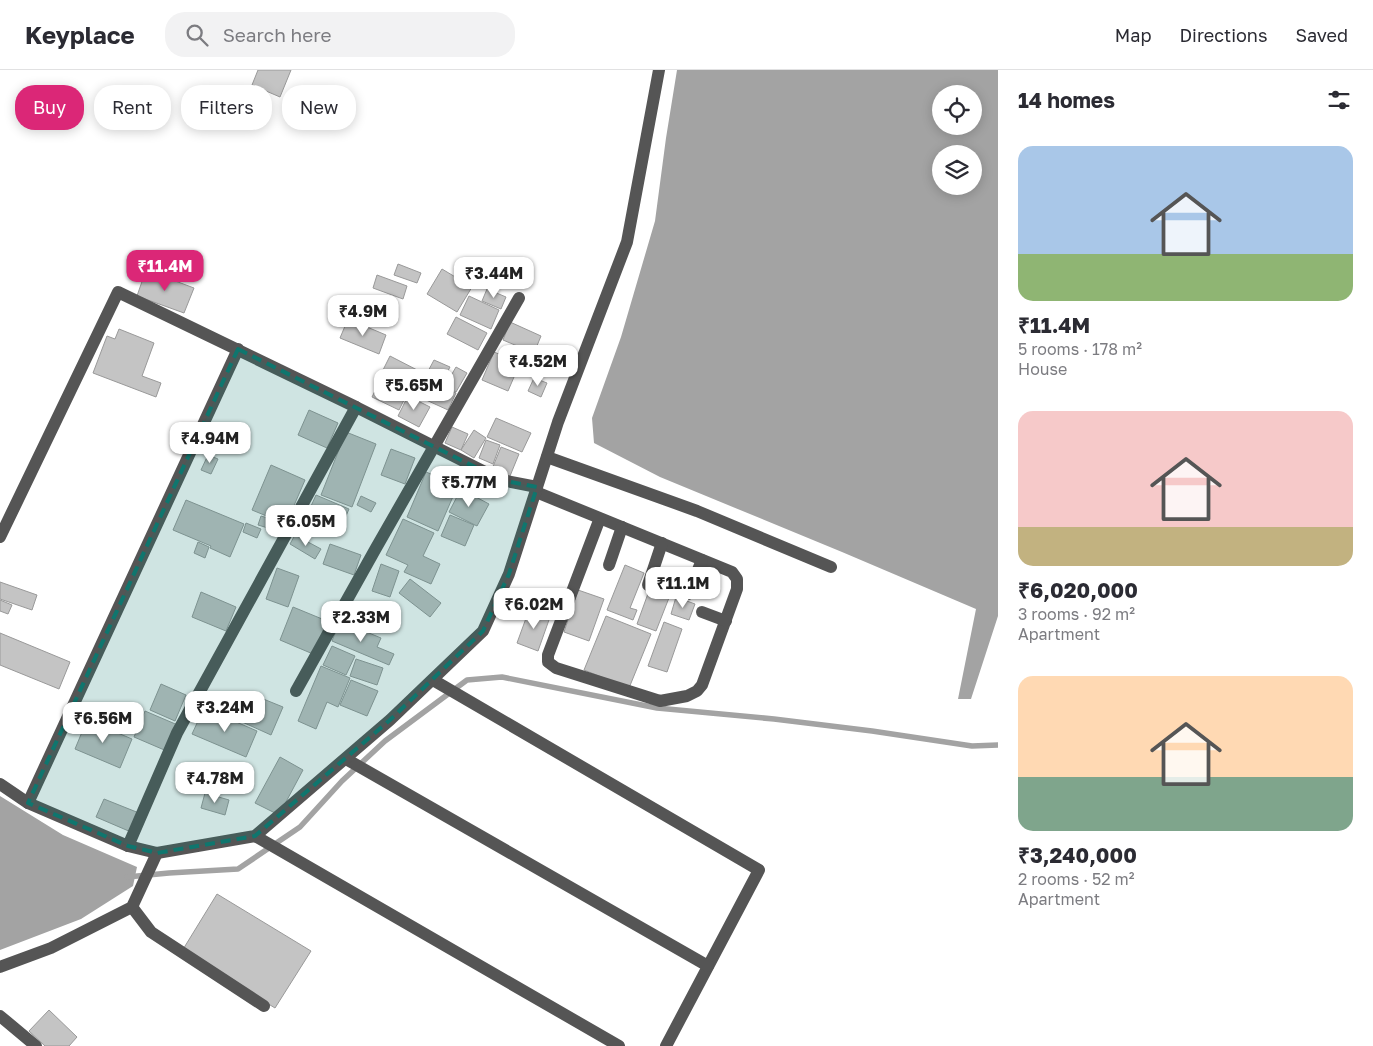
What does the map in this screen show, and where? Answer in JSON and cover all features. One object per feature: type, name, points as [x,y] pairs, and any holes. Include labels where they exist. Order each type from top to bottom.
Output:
[{"type":"street","points":[[0,784],[28,803],[128,846],[157,853],[259,839],[390,720],[438,683],[483,631],[509,574],[558,422],[627,242],[659,70]]},
{"type":"street","points":[[0,537],[118,292],[356,406],[501,480],[536,489],[600,518],[732,572],[737,579],[737,589],[702,685],[697,691],[686,696],[660,701],[556,668],[548,662],[548,655],[600,518]]},
{"type":"street","points":[[296,691],[519,298]]},
{"type":"street","points":[[28,803],[238,350]]},
{"type":"street","points":[[128,846],[177,733],[356,406]]},
{"type":"street","points":[[547,457],[697,511],[831,567]]},
{"type":"street","points":[[609,565],[622,527]]},
{"type":"street","points":[[648,585],[662,543]]},
{"type":"street","points":[[688,594],[702,560]]},
{"type":"street","points":[[702,612],[726,621]]},
{"type":"street","points":[[438,683],[759,870],[666,1046]]},
{"type":"street","points":[[348,760],[708,966]]},
{"type":"street","points":[[259,839],[619,1046]]},
{"type":"street","points":[[0,967],[51,948],[132,907],[157,853]]},
{"type":"street","points":[[132,907],[151,932],[264,1006]]},
{"type":"street","points":[[0,1016],[36,1046]]},
{"type":"highlighted area","points":[[238,349],[501,480],[537,487],[509,574],[483,631],[390,720],[255,836],[157,853],[128,846],[28,803]]},
{"type":"shaded area","points":[[677,70],[998,70],[998,616],[971,699],[958,699],[976,609],[660,477],[594,443],[592,418],[621,337],[655,221]]},
{"type":"shaded area","points":[[0,796],[63,835],[137,867],[133,886],[81,919],[0,950]]},
{"type":"building","points":[[258,70],[291,70],[285,85],[282,85],[280,97],[272,94],[272,85],[252,85]]},
{"type":"building","points":[[398,264],[421,273],[417,283],[394,275]]},
{"type":"building","points":[[442,269],[472,287],[457,312],[427,294]]},
{"type":"building","points":[[146,270],[194,288],[184,313],[137,296]]},
{"type":"building","points":[[377,275],[407,286],[403,299],[373,288]]},
{"type":"building","points":[[487,289],[506,297],[501,309],[482,301]]},
{"type":"building","points":[[469,296],[499,310],[491,329],[460,315]]},
{"type":"building","points":[[456,317],[487,333],[478,350],[447,334]]},
{"type":"building","points":[[348,319],[386,335],[379,354],[340,338]]},
{"type":"building","points":[[510,322],[541,336],[534,353],[503,340]]},
{"type":"building","points":[[119,329],[154,343],[142,376],[161,383],[156,397],[93,373],[107,336],[115,339]]},
{"type":"building","points":[[494,352],[520,363],[508,391],[482,380]]},
{"type":"building","points":[[390,356],[421,372],[410,393],[379,378]]},
{"type":"building","points":[[434,360],[450,367],[442,382],[426,375]]},
{"type":"building","points":[[456,367],[467,373],[456,392],[445,386]]},
{"type":"building","points":[[421,377],[456,393],[448,410],[413,394]]},
{"type":"building","points":[[534,378],[547,383],[541,397],[528,391]]},
{"type":"building","points":[[380,381],[407,394],[399,410],[372,397]]},
{"type":"building","points":[[408,396],[430,407],[419,427],[398,416]]},
{"type":"building","points":[[309,410],[338,423],[327,448],[298,435]]},
{"type":"building","points":[[496,418],[531,433],[522,452],[487,437]]},
{"type":"building","points":[[452,427],[468,434],[461,450],[445,443]]},
{"type":"building","points":[[474,430],[486,438],[474,458],[461,450]]},
{"type":"building","points":[[346,432],[376,444],[352,507],[321,495]]},
{"type":"building","points":[[486,440],[500,445],[493,464],[479,458]]},
{"type":"building","points":[[501,447],[519,454],[510,476],[492,469]]},
{"type":"building","points":[[391,449],[415,458],[405,484],[381,475]]},
{"type":"building","points":[[208,455],[218,459],[211,474],[201,470]]},
{"type":"building","points":[[271,465],[305,480],[286,524],[252,510]]},
{"type":"building","points":[[426,472],[458,485],[438,531],[407,517]]},
{"type":"building","points":[[461,489],[489,504],[477,526],[449,512]]},
{"type":"building","points":[[316,495],[349,509],[340,530],[307,515]]},
{"type":"building","points":[[361,496],[376,503],[371,512],[357,505]]},
{"type":"building","points":[[186,500],[244,524],[230,557],[210,548],[211,546],[173,530]]},
{"type":"building","points":[[450,515],[474,525],[465,546],[441,536]]},
{"type":"building","points":[[261,516],[280,522],[278,531],[258,525]]},
{"type":"building","points":[[403,519],[434,533],[423,556],[440,564],[431,584],[404,572],[408,565],[386,555]]},
{"type":"building","points":[[246,523],[261,529],[257,538],[243,532]]},
{"type":"building","points":[[295,535],[321,549],[315,559],[290,544]]},
{"type":"building","points":[[198,542],[209,547],[205,558],[194,553]]},
{"type":"building","points":[[330,544],[361,555],[354,575],[323,564]]},
{"type":"building","points":[[381,564],[399,571],[390,597],[372,591]]},
{"type":"building","points":[[625,565],[644,573],[630,608],[637,610],[633,620],[607,610]]},
{"type":"building","points":[[277,568],[299,576],[288,607],[266,599]]},
{"type":"building","points":[[654,577],[674,585],[656,631],[637,624]]},
{"type":"building","points":[[410,579],[441,603],[430,617],[399,593]]},
{"type":"building","points":[[0,582],[37,595],[32,610],[0,599]]},
{"type":"building","points":[[578,590],[604,599],[589,641],[564,632]]},
{"type":"building","points":[[201,592],[236,607],[226,631],[192,617]]},
{"type":"building","points":[[676,597],[695,604],[689,620],[671,614]]},
{"type":"building","points":[[0,600],[12,605],[8,614],[0,611]]},
{"type":"building","points":[[293,607],[327,621],[313,654],[280,640]]},
{"type":"building","points":[[529,610],[550,617],[538,651],[517,643]]},
{"type":"building","points":[[606,616],[651,634],[629,688],[584,670]]},
{"type":"building","points":[[340,621],[381,638],[377,647],[394,654],[389,665],[332,641]]},
{"type":"building","points":[[664,622],[682,629],[667,672],[648,666]]},
{"type":"building","points":[[0,633],[70,662],[59,689],[0,665]]},
{"type":"building","points":[[332,646],[355,656],[346,675],[323,665]]},
{"type":"building","points":[[356,659],[383,668],[377,685],[350,676]]},
{"type":"building","points":[[321,666],[350,678],[338,707],[327,702],[316,729],[298,721]]},
{"type":"building","points":[[351,680],[378,691],[367,716],[340,705]]},
{"type":"building","points":[[161,684],[186,695],[175,721],[150,710]]},
{"type":"building","points":[[251,694],[283,707],[271,735],[240,721]]},
{"type":"building","points":[[204,708],[257,731],[246,757],[192,734]]},
{"type":"building","points":[[145,711],[180,726],[169,752],[134,737]]},
{"type":"building","points":[[87,720],[132,739],[120,768],[75,749]]},
{"type":"building","points":[[280,757],[303,770],[279,815],[255,803]]},
{"type":"building","points":[[205,793],[229,800],[225,815],[201,808]]},
{"type":"building","points":[[104,799],[139,813],[131,832],[96,817]]},
{"type":"building","points":[[217,894],[311,951],[275,1008],[182,951]]},
{"type":"building","points":[[49,1010],[77,1037],[69,1046],[45,1046],[29,1031]]},
{"type":"waterway","points":[[127,877],[238,869],[300,827],[342,781],[385,741],[467,680],[502,677],[657,708],[774,719],[972,746],[998,745]]}]
